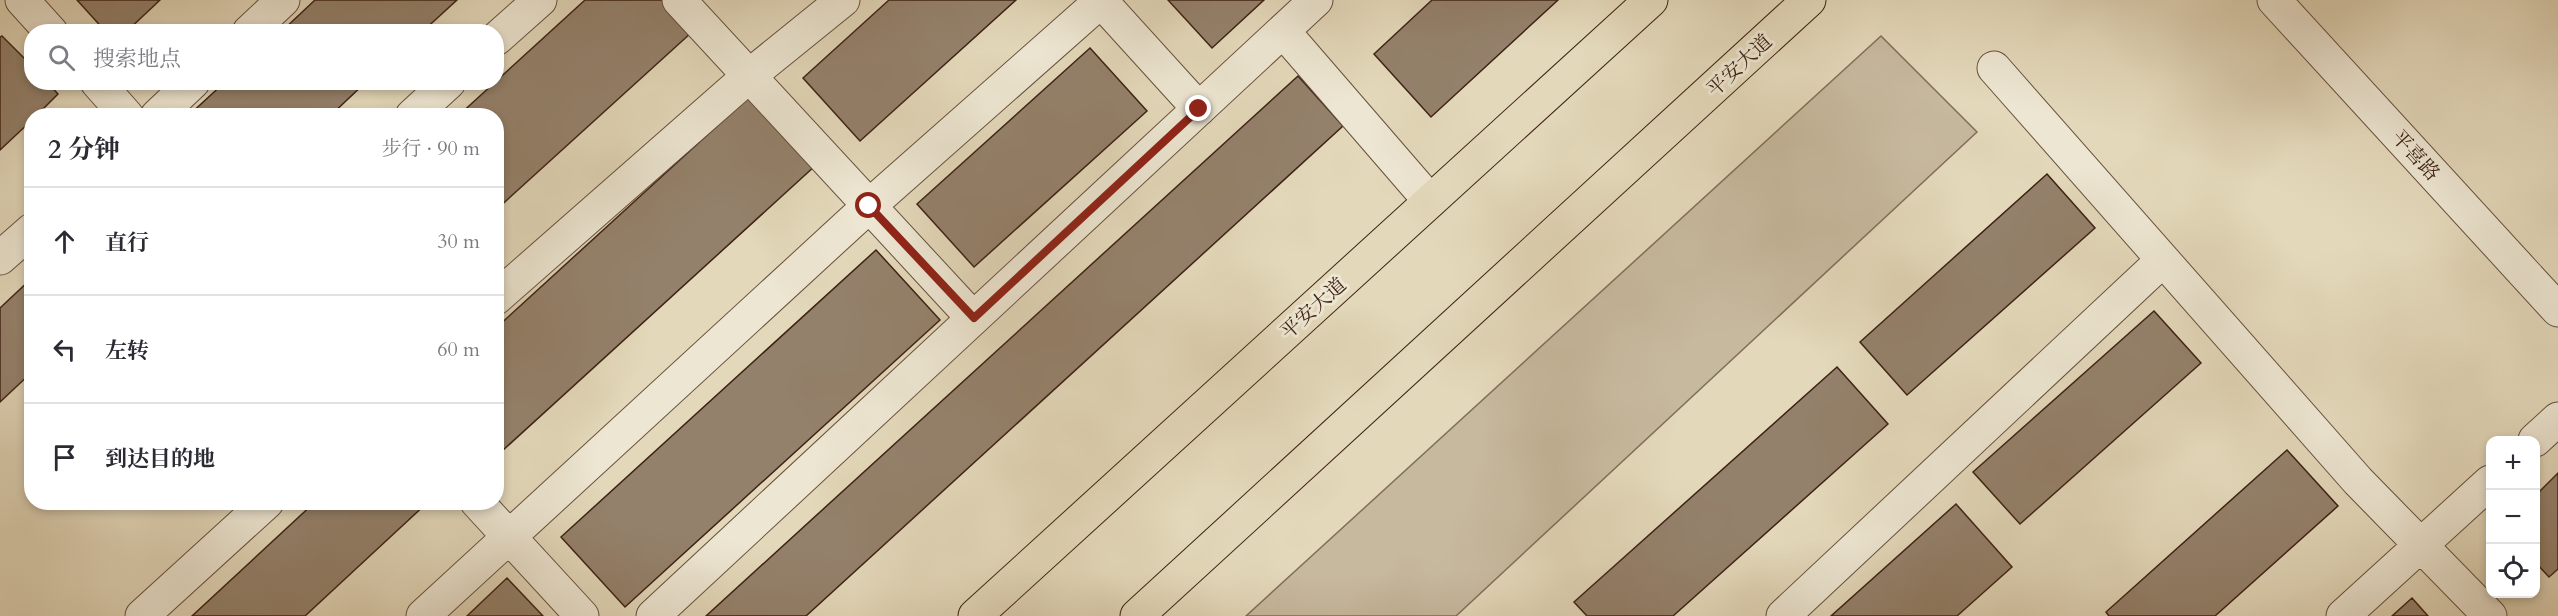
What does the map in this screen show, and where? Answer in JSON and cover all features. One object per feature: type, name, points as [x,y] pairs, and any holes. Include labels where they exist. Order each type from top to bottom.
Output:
[{"type":"main road","name":"平安大道","points":[[975,616],[1651,0]]},
{"type":"main road","name":"平安大道","points":[[1137,616],[1809,0]]},
{"type":"street","points":[[0,8],[9,0]]},
{"type":"street","points":[[22,0],[44,24]]},
{"type":"street","points":[[258,24],[283,0]]},
{"type":"street","points":[[504,32],[540,0]]},
{"type":"street","points":[[679,0],[974,318]]},
{"type":"street","points":[[504,291],[749,76],[843,0]]},
{"type":"street","points":[[423,616],[869,206],[1101,0],[1199,109]]},
{"type":"street","points":[[653,616],[1316,0]]},
{"type":"street","name":"平喜路","points":[[2274,0],[2558,310]]},
{"type":"street","points":[[1283,31],[1430,201]]},
{"type":"street","points":[[1994,68],[2358,481],[2490,616]]},
{"type":"street","points":[[104,90],[120,108]]},
{"type":"street","points":[[165,108],[185,90]]},
{"type":"street","points":[[421,108],[440,90]]},
{"type":"street","points":[[0,258],[24,237]]},
{"type":"street","points":[[1783,616],[2163,260]]},
{"type":"street","points":[[2540,436],[2558,419]]},
{"type":"street","points":[[2343,616],[2486,486]]},
{"type":"street","points":[[142,616],[258,510]]},
{"type":"street","points":[[484,510],[582,616]]},
{"type":"shaded area","points":[[1881,36],[1977,132],[1456,616],[1246,616]]},
{"type":"building","points":[[77,0],[160,0],[134,24],[99,24]]},
{"type":"building","points":[[315,0],[457,0],[431,24],[290,24]]},
{"type":"building","points":[[585,0],[662,0],[692,32],[504,203],[504,108],[467,108],[486,90],[504,90],[504,74]]},
{"type":"building","points":[[889,0],[1016,0],[860,141],[803,78]]},
{"type":"building","points":[[1168,0],[1264,0],[1212,48]]},
{"type":"building","points":[[1432,0],[1558,0],[1431,117],[1374,54]]},
{"type":"building","points":[[2,36],[24,58],[24,90],[54,90],[58,94],[44,108],[24,108],[24,128],[0,150],[0,37]]},
{"type":"building","points":[[1090,48],[1147,111],[974,267],[917,204]]},
{"type":"building","points":[[1298,76],[1343,126],[806,616],[706,616]]},
{"type":"building","points":[[216,90],[358,90],[338,108],[197,108]]},
{"type":"building","points":[[752,94],[816,165],[504,449],[504,321]]},
{"type":"building","points":[[2047,174],[2095,228],[1907,395],[1860,342]]},
{"type":"building","points":[[876,250],[940,320],[625,607],[561,537]]},
{"type":"building","points":[[24,286],[24,380],[0,402],[0,308]]},
{"type":"building","points":[[2154,311],[2201,363],[2020,524],[1973,472]]},
{"type":"building","points":[[1837,367],[1888,424],[1673,616],[1587,616],[1574,602]]},
{"type":"building","points":[[2287,450],[2338,506],[2215,616],[2109,616],[2106,612]]},
{"type":"building","points":[[2558,473],[2558,569],[2549,577],[2540,567],[2540,491]]},
{"type":"building","points":[[1956,504],[2012,567],[1957,616],[1831,616]]},
{"type":"building","points":[[306,510],[419,510],[305,616],[192,616]]},
{"type":"building","points":[[507,578],[543,616],[467,616]]},
{"type":"building","points":[[2412,598],[2428,616],[2392,616]]},
{"type":"route","points":[[869,206],[974,318],[1199,109]]}]
